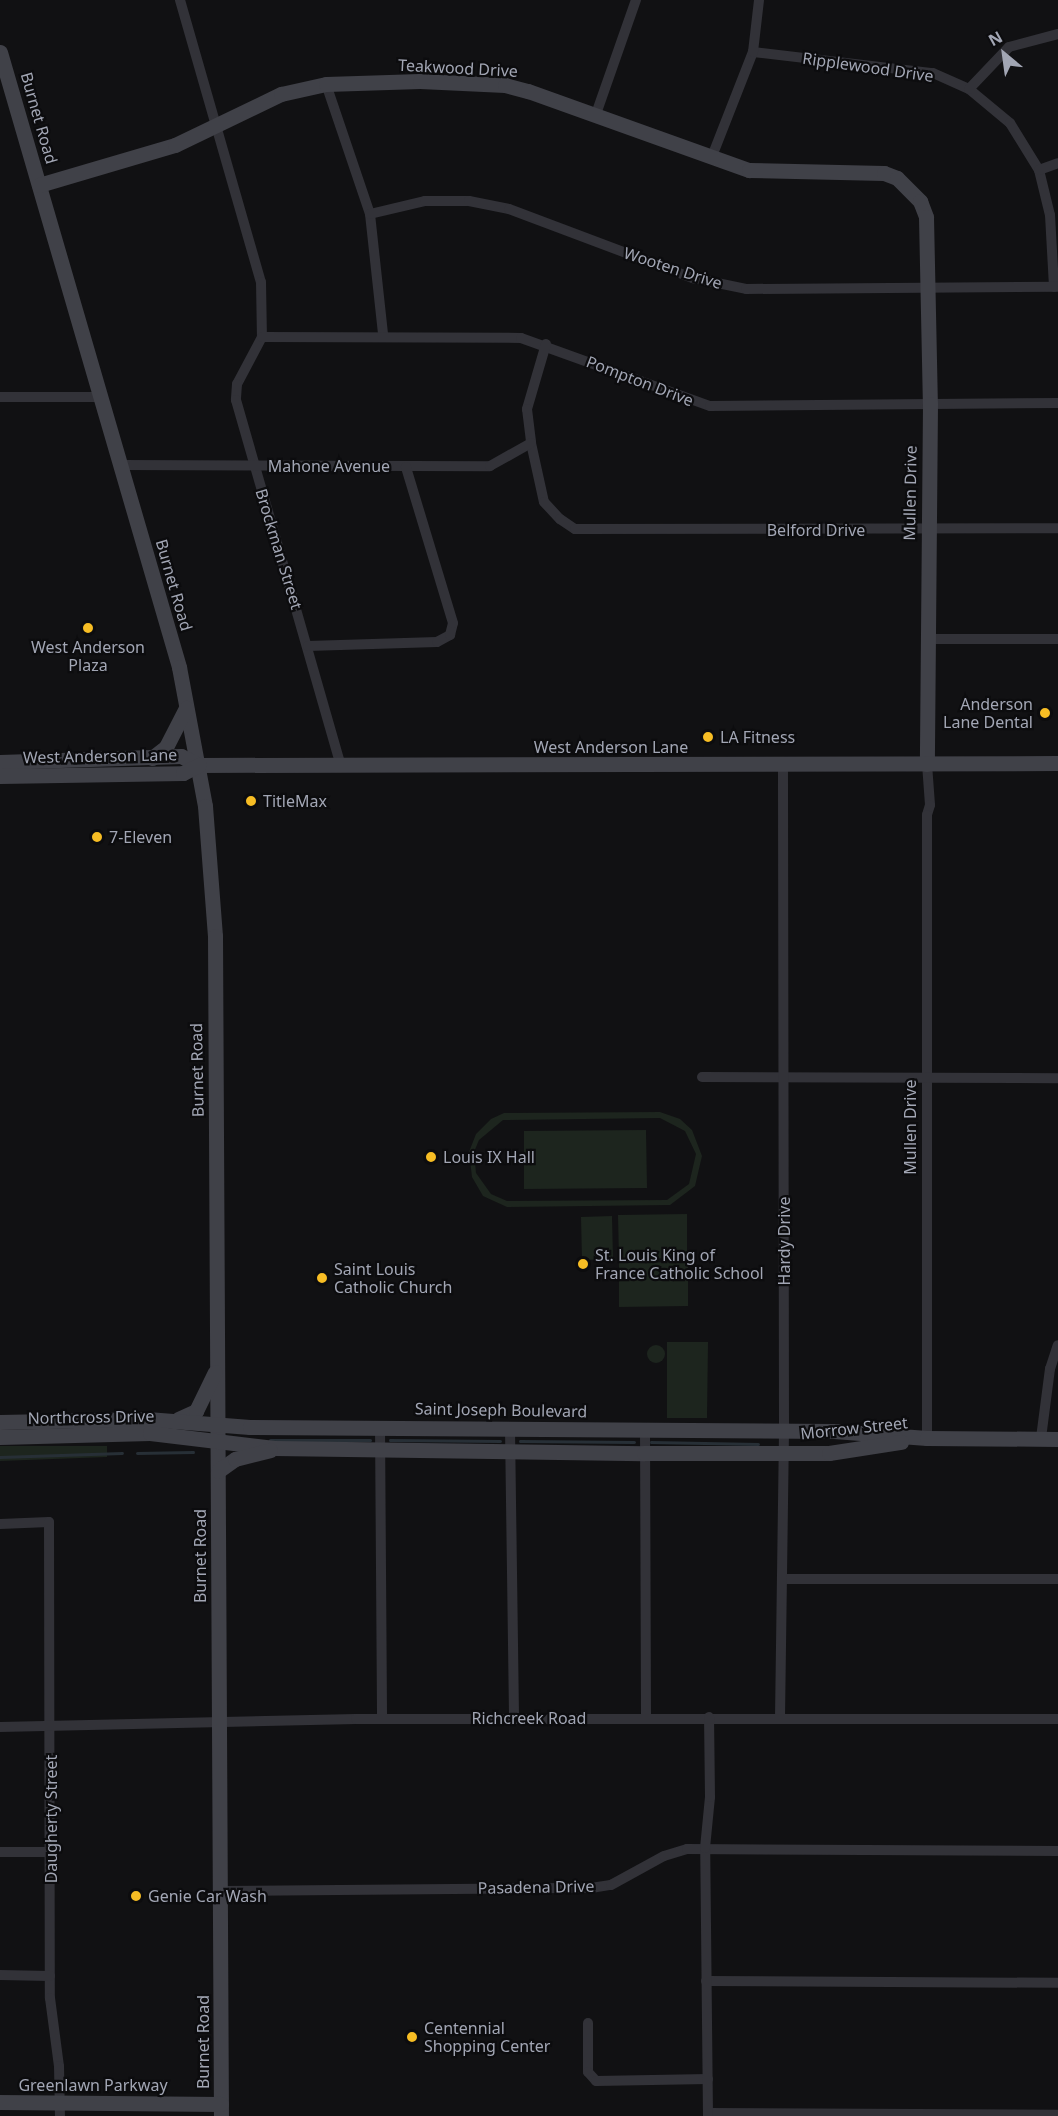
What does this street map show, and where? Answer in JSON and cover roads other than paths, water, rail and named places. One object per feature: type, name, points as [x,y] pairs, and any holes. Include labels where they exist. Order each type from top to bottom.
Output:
[{"type":"street","points":[[180,0],[257,261],[262,337]]},
{"type":"street","points":[[596,114],[636,0]]},
{"type":"street","points":[[711,159],[753,52],[759,0]]},
{"type":"street","points":[[969,89],[1009,47],[1058,34]]},
{"type":"street","name":"Burnet Road","points":[[0,52],[179,667],[200,765],[214,936],[221,2110]]},
{"type":"street","name":"Ripplewood Drive","points":[[753,52],[933,73],[969,89],[1010,123],[1039,170],[1050,215],[1056,287]]},
{"type":"street","name":"Teakwood Drive","points":[[39,185],[166,148],[218,127],[280,94],[326,84],[420,81],[505,85],[596,114],[711,159],[749,170],[884,173],[910,188]]},
{"type":"street","points":[[326,84],[370,213],[383,334]]},
{"type":"street","points":[[1039,170],[1058,163]]},
{"type":"street","name":"Mullen Drive","points":[[910,188],[926,217],[930,404],[927,530],[927,1438]]},
{"type":"street","name":"Wooten Drive","points":[[370,213],[425,201],[469,201],[509,209],[693,278],[746,290],[1056,287]]},
{"type":"street","name":"Pompton Drive","points":[[262,337],[383,334],[521,338],[546,344],[710,406],[1058,404]]},
{"type":"street","name":"Brockman Street","points":[[262,337],[235,391],[341,765]]},
{"type":"street","points":[[531,443],[527,410],[546,344]]},
{"type":"street","points":[[0,397],[100,397]]},
{"type":"street","name":"Mahone Avenue","points":[[121,465],[490,466],[531,443]]},
{"type":"street","name":"Belford Drive","points":[[531,443],[544,501],[560,519],[575,529],[1058,528]]},
{"type":"street","points":[[308,646],[437,642],[450,635],[453,623],[406,467]]},
{"type":"street","points":[[928,639],[1058,639]]},
{"type":"street","points":[[152,758],[166,747],[186,708]]},
{"type":"street","name":"West Anderson Lane","points":[[0,762],[181,756],[200,765]]},
{"type":"street","name":"West Anderson Lane","points":[[0,776],[183,773],[200,765],[1058,763]]},
{"type":"street","name":"Hardy Drive","points":[[780,1718],[784,1453],[783,764]]},
{"type":"street","points":[[702,1077],[784,1075],[1058,1078]]},
{"type":"street","points":[[1041,1438],[1050,1369],[1058,1345]]},
{"type":"street","points":[[173,1421],[196,1411],[218,1365]]},
{"type":"street","name":"Northcross Drive","points":[[0,1437],[30,1428],[173,1421],[218,1424]]},
{"type":"street","name":"Northcross Drive","points":[[0,1422],[30,1428],[150,1432],[218,1440]]},
{"type":"street","name":"Saint Joseph Boulevard","points":[[218,1424],[784,1431]]},
{"type":"street","points":[[380,1426],[382,1719]]},
{"type":"street","points":[[510,1429],[513,1718]]},
{"type":"street","points":[[645,1430],[646,1717]]},
{"type":"street","name":"Morrow Street","points":[[784,1431],[927,1438],[1058,1439]]},
{"type":"street","name":"Morrow Street","points":[[784,1453],[829,1453],[927,1438]]},
{"type":"street","points":[[218,1440],[274,1448],[784,1453]]},
{"type":"street","points":[[218,1471],[235,1459],[274,1448]]},
{"type":"street","name":"Daugherty Street","points":[[0,1524],[49,1522],[52,1852],[50,1976],[60,2110]]},
{"type":"street","points":[[782,1579],[1058,1579]]},
{"type":"street","points":[[709,1717],[710,1797],[705,1848],[708,2114],[1058,2115]]},
{"type":"street","name":"Richcreek Road","points":[[0,1727],[219,1721],[513,1718],[1058,1719]]},
{"type":"street","name":"Pasadena Drive","points":[[221,1891],[591,1888],[629,1877],[676,1852],[705,1848],[1058,1851]]},
{"type":"street","points":[[0,1852],[52,1852]]},
{"type":"street","points":[[0,1975],[50,1976]]},
{"type":"street","points":[[706,1981],[1058,1983]]},
{"type":"street","points":[[588,2023],[588,2072],[596,2081],[708,2079]]},
{"type":"street","name":"Greenlawn Parkway","points":[[0,2102],[60,2110],[221,2110]]},
{"type":"waterway","points":[[270,1440],[370,1440]]},
{"type":"waterway","points":[[390,1440],[500,1441]]},
{"type":"waterway","points":[[520,1441],[634,1442]]},
{"type":"waterway","points":[[651,1442],[758,1444]]},
{"type":"waterway","points":[[137,1453],[193,1452]]},
{"type":"waterway","points":[[0,1457],[122,1453]]},
{"type":"place","name":"West Anderson Plaza","points":[[88,628]]},
{"type":"place","name":"Anderson Lane Dental","points":[[1045,713]]},
{"type":"place","name":"LA Fitness","points":[[708,737]]},
{"type":"place","name":"TitleMax","points":[[251,801]]},
{"type":"place","name":"7-Eleven","points":[[97,837]]},
{"type":"place","name":"Louis IX Hall","points":[[431,1157]]},
{"type":"place","name":"St. Louis King of France Catholic School","points":[[583,1264]]},
{"type":"place","name":"Saint Louis Catholic Church","points":[[322,1278]]},
{"type":"place","name":"Genie Car Wash","points":[[136,1896]]},
{"type":"place","name":"Centennial Shopping Center","points":[[412,2037]]}]
